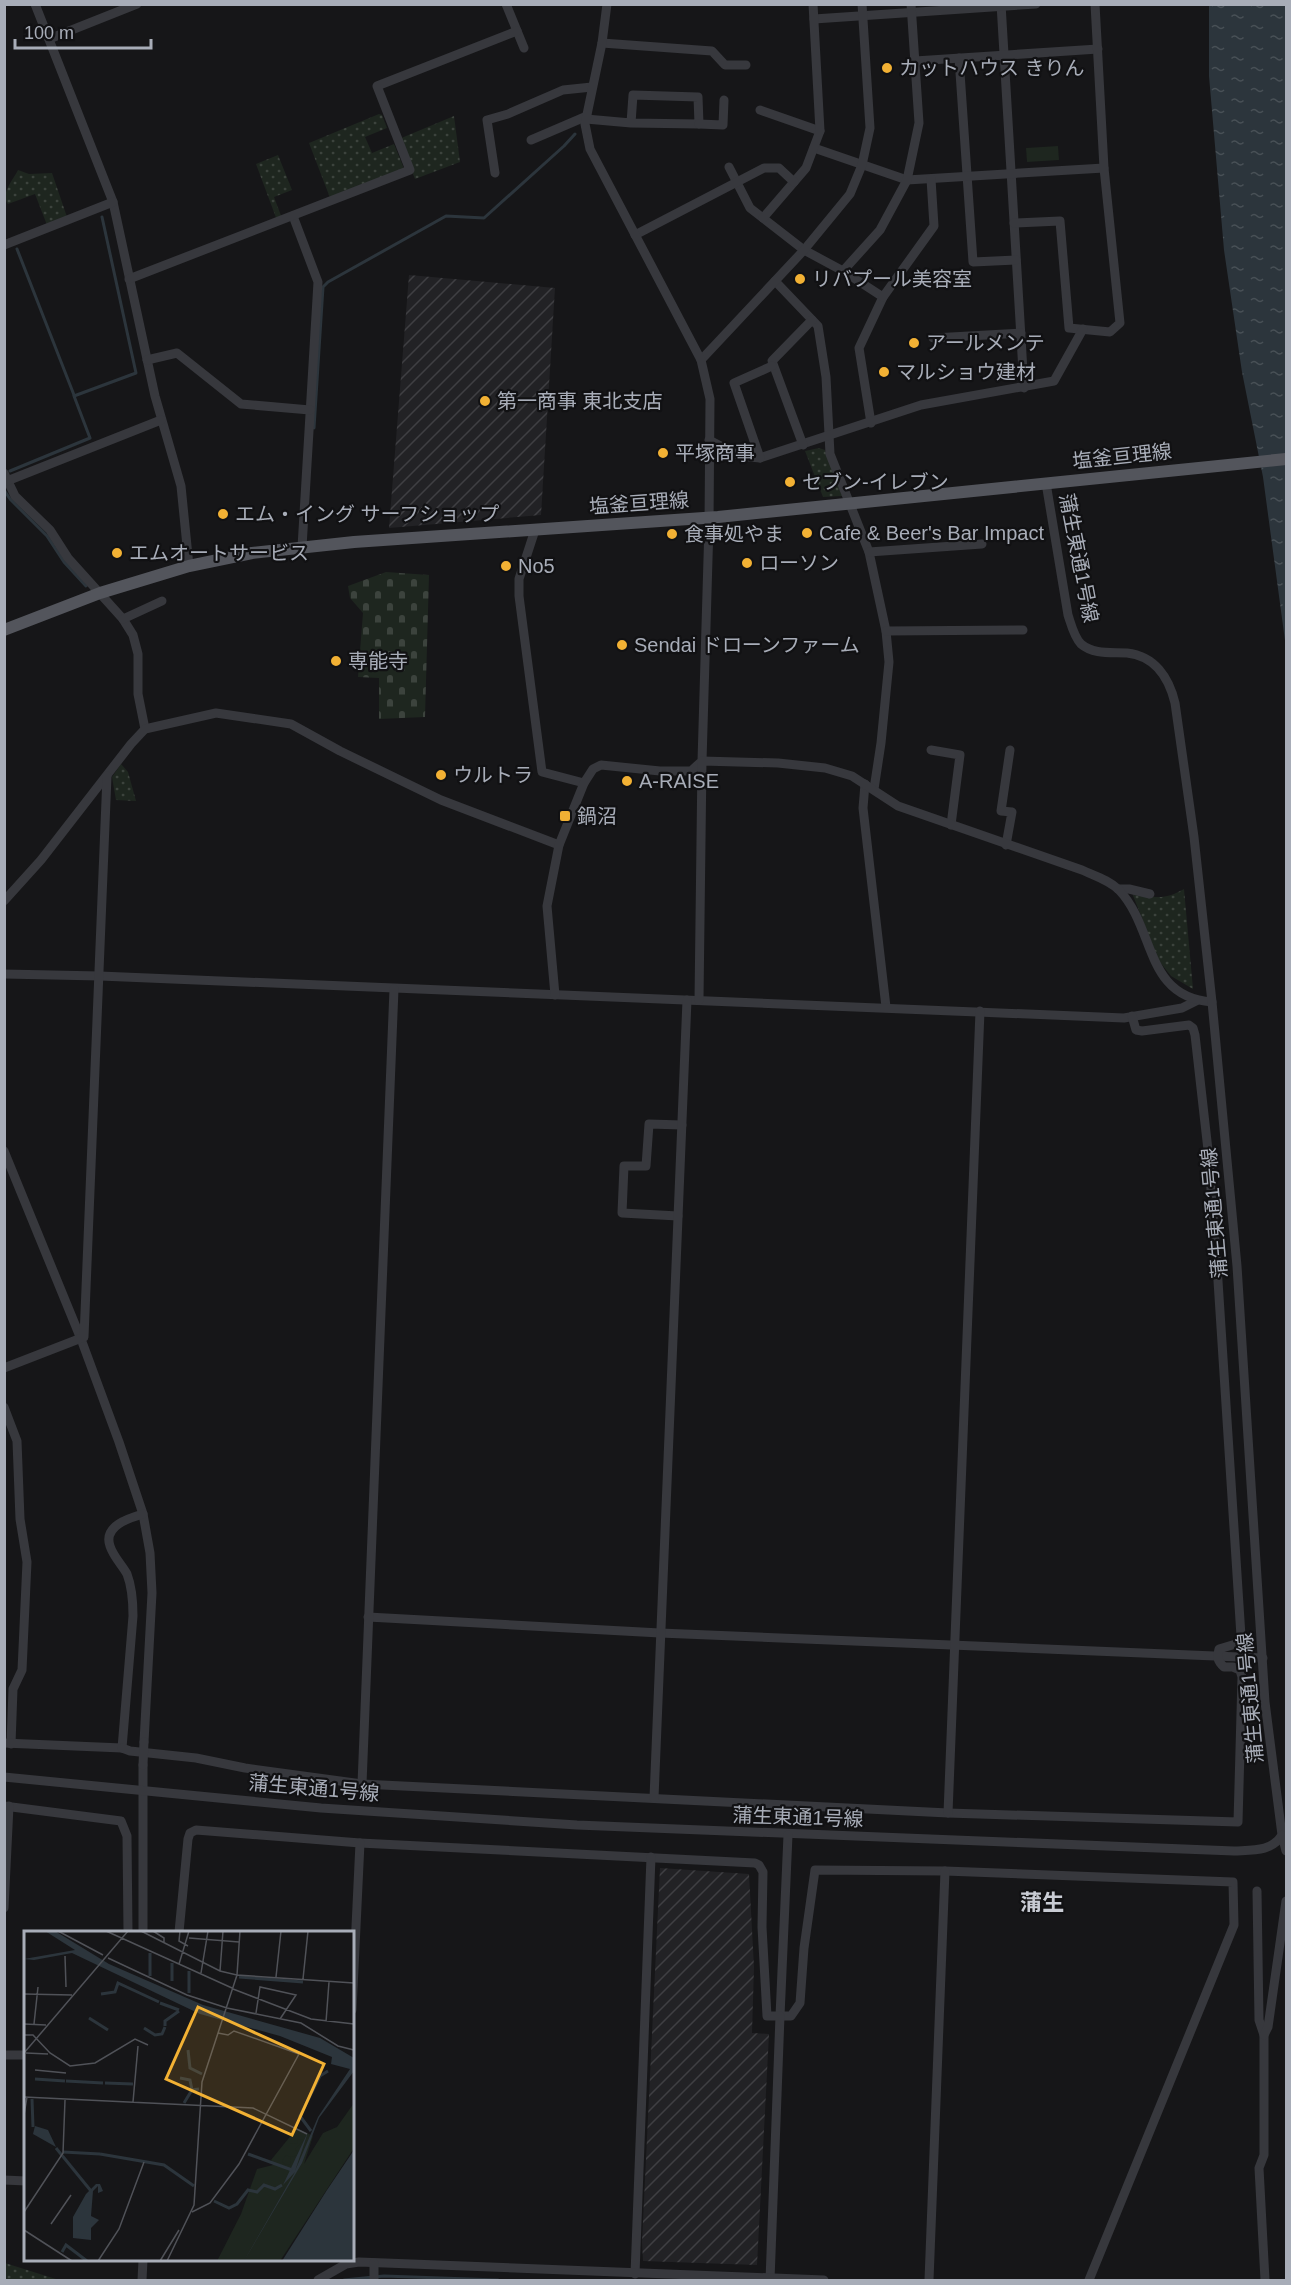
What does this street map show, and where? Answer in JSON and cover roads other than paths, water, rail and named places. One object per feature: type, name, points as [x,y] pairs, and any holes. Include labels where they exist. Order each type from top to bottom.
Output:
[{"type":"main road","name":"塩釜亘理線","points":[[4,630],[100,593],[189,566],[252,553],[302,547],[709,518],[1287,459]]},
{"type":"street","points":[[35,4],[113,202],[161,420],[181,486],[189,566]]},
{"type":"street","points":[[49,39],[137,4]]},
{"type":"street","points":[[506,4],[524,48]]},
{"type":"street","points":[[607,4],[602,43],[586,117],[590,150],[701,360],[710,399],[699,1000]]},
{"type":"street","points":[[763,218],[806,168],[820,131],[813,4]]},
{"type":"street","points":[[701,360],[804,250],[850,194],[862,165],[870,128],[862,4]]},
{"type":"street","points":[[814,19],[863,16],[911,9],[1036,4]]},
{"type":"street","points":[[1014,224],[1060,220],[1069,328],[1110,332],[1120,323],[1104,168],[1095,4]]},
{"type":"street","points":[[1001,6],[1024,388]]},
{"type":"street","points":[[843,271],[880,231],[907,180],[919,123],[911,9]]},
{"type":"street","points":[[129,279],[410,170],[377,86],[517,31]]},
{"type":"street","points":[[602,43],[712,51],[724,65],[746,65]]},
{"type":"street","points":[[915,61],[1098,49]]},
{"type":"street","points":[[959,58],[973,262],[1016,260]]},
{"type":"street","points":[[495,173],[487,120],[508,114],[563,90],[592,87]]},
{"type":"street","points":[[631,123],[633,95],[698,97],[699,124]]},
{"type":"street","points":[[531,140],[586,117],[631,123],[723,125],[724,100]]},
{"type":"street","points":[[760,110],[820,131]]},
{"type":"street","points":[[814,148],[907,180],[1104,168]]},
{"type":"street","points":[[729,167],[750,208],[804,250],[843,271],[883,297]]},
{"type":"street","points":[[635,235],[764,168],[779,168],[794,182]]},
{"type":"street","points":[[871,423],[859,348],[883,297],[934,226],[931,178]]},
{"type":"street","points":[[4,245],[113,202]]},
{"type":"street","points":[[293,216],[318,282],[302,547]]},
{"type":"street","points":[[775,281],[818,326],[826,377],[831,454],[869,552],[886,631],[889,662],[881,743],[863,808],[886,1007]]},
{"type":"street","points":[[803,445],[772,361],[812,320]]},
{"type":"street","points":[[709,440],[740,456],[760,458],[921,405],[1054,381],[1083,329]]},
{"type":"street","points":[[933,338],[1021,333]]},
{"type":"street","points":[[147,360],[177,353],[241,404],[310,410]]},
{"type":"street","points":[[760,458],[734,383],[772,366]]},
{"type":"street","points":[[146,729],[138,694],[138,654],[133,635],[123,619],[68,558],[50,530],[15,496],[6,477],[161,420]]},
{"type":"street","name":"蒲生東通1号線","points":[[4,1777],[321,1808],[577,1824],[1234,1851],[1265,1848],[1278,1841],[1282,1835],[1266,1702],[1237,1266],[1194,837],[1175,703],[1171,685],[1160,670],[1146,659],[1129,653],[1095,652],[1080,644],[1068,615],[1046,483]]},
{"type":"street","points":[[535,530],[519,579],[519,596],[542,772],[584,783]]},
{"type":"street","points":[[869,552],[982,544]]},
{"type":"street","points":[[123,619],[162,601]]},
{"type":"street","points":[[886,631],[1023,630]]},
{"type":"street","points":[[4,902],[41,860],[131,744],[146,729],[216,712],[291,724],[340,751],[441,800],[558,845]]},
{"type":"street","points":[[931,750],[960,755],[951,825]]},
{"type":"street","points":[[1006,845],[1012,812],[1001,811],[1010,750]]},
{"type":"street","points":[[555,995],[547,906],[558,845],[592,769],[601,765],[660,771],[691,771],[702,761],[778,763],[825,768],[852,776],[898,806],[1106,880],[1118,889],[1137,918],[1157,969],[1169,983],[1184,996],[1196,1001],[1212,1002]]},
{"type":"street","points":[[4,1368],[84,1337],[107,776]]},
{"type":"street","points":[[1118,889],[1150,894]]},
{"type":"street","points":[[4,974],[1124,1018],[1182,1008],[1196,1001]]},
{"type":"street","points":[[362,1784],[394,989]]},
{"type":"street","points":[[654,1798],[687,1000]]},
{"type":"street","points":[[948,1813],[980,1011]]},
{"type":"street","points":[[4,1407],[17,1441],[20,1519],[27,1562],[22,1670],[13,1689],[8,1743],[122,1748],[130,1752],[196,1758],[245,1768],[362,1784],[948,1813],[1238,1822],[1242,1677],[1240,1670],[1224,1667],[1219,1663],[1217,1656],[1219,1649],[1239,1643],[1241,1636],[1208,1150],[1195,1035],[1193,1028],[1189,1025],[1136,1030],[1132,1016]]},
{"type":"street","points":[[678,1216],[622,1213],[624,1166],[646,1166],[649,1124],[682,1125]]},
{"type":"street","points":[[4,1151],[81,1339],[119,1442],[142,1514],[150,1553],[152,1593],[143,1765],[143,1931]]},
{"type":"street","points":[[122,1748],[133,1596],[127,1575],[109,1546],[109,1538],[114,1528],[124,1520],[142,1514]]},
{"type":"street","points":[[368,1617],[660,1633],[1263,1658]]},
{"type":"street","points":[[4,1908],[7,1806],[121,1821],[127,1836],[128,1931]]},
{"type":"street","points":[[179,1931],[190,1833],[196,1830],[360,1843],[755,1863],[763,1872],[762,1927],[767,2016],[791,2016],[800,2003],[814,1870],[945,1871],[1233,1882],[1234,1925],[1089,2280]]},
{"type":"street","points":[[770,2280],[788,1834]]},
{"type":"street","points":[[1282,1835],[1287,1851]]},
{"type":"street","points":[[354,1948],[360,1843]]},
{"type":"street","points":[[635,2274],[651,1857]]},
{"type":"street","points":[[929,2280],[945,1871]]},
{"type":"street","points":[[1257,1891],[1259,2020],[1264,2035],[1264,2155],[1259,2168],[1265,2280]]},
{"type":"street","points":[[1264,2035],[1268,2027],[1287,1901]]},
{"type":"street","points":[[5,2055],[24,2055]]},
{"type":"street","points":[[4,2180],[24,2181]]},
{"type":"street","points":[[142,2280],[143,2261]]},
{"type":"street","points":[[318,2280],[343,2262],[359,2262],[374,2271],[635,2274],[824,2280]]},
{"type":"water","points":[[1209,5],[1286,5],[1286,648],[1263,477],[1242,372],[1224,250],[1209,76]]},
{"type":"waterway","points":[[314,428],[323,287],[328,282],[446,216],[484,218],[575,134]]},
{"type":"waterway","points":[[10,471],[90,438],[74,396],[136,373],[102,217]]},
{"type":"waterway","points":[[17,249],[74,395]]},
{"type":"waterway","points":[[4,490],[47,536],[64,562],[86,586]]},
{"type":"waterway","points":[[344,2280],[384,2276],[498,2280]]},
{"type":"place","name":"カットハウス きりん","points":[[887,68]]},
{"type":"place","name":"リバプール美容室","points":[[800,279]]},
{"type":"place","name":"アールメンテ","points":[[914,343]]},
{"type":"place","name":"マルショウ建材","points":[[884,372]]},
{"type":"place","name":"第一商事 東北支店","points":[[485,401]]},
{"type":"place","name":"平塚商事","points":[[663,453]]},
{"type":"place","name":"セブン-イレブン","points":[[790,482]]},
{"type":"place","name":"エム・イング サーフショップ","points":[[223,514]]},
{"type":"place","name":"Cafe & Beer's Bar Impact","points":[[807,533]]},
{"type":"place","name":"食事処やま","points":[[672,534]]},
{"type":"place","name":"エムオートサービス","points":[[117,553]]},
{"type":"place","name":"ローソン","points":[[747,563]]},
{"type":"place","name":"No5","points":[[506,566]]},
{"type":"place","name":"Sendai ドローンファーム","points":[[622,645]]},
{"type":"place","name":"専能寺","points":[[336,661]]},
{"type":"place","name":"ウルトラ","points":[[441,775]]},
{"type":"place","name":"A-RAISE","points":[[627,781]]},
{"type":"place","name":"鍋沼","points":[[565,816]]},
{"type":"district","name":"蒲生","points":[[1042,1902]]}]
